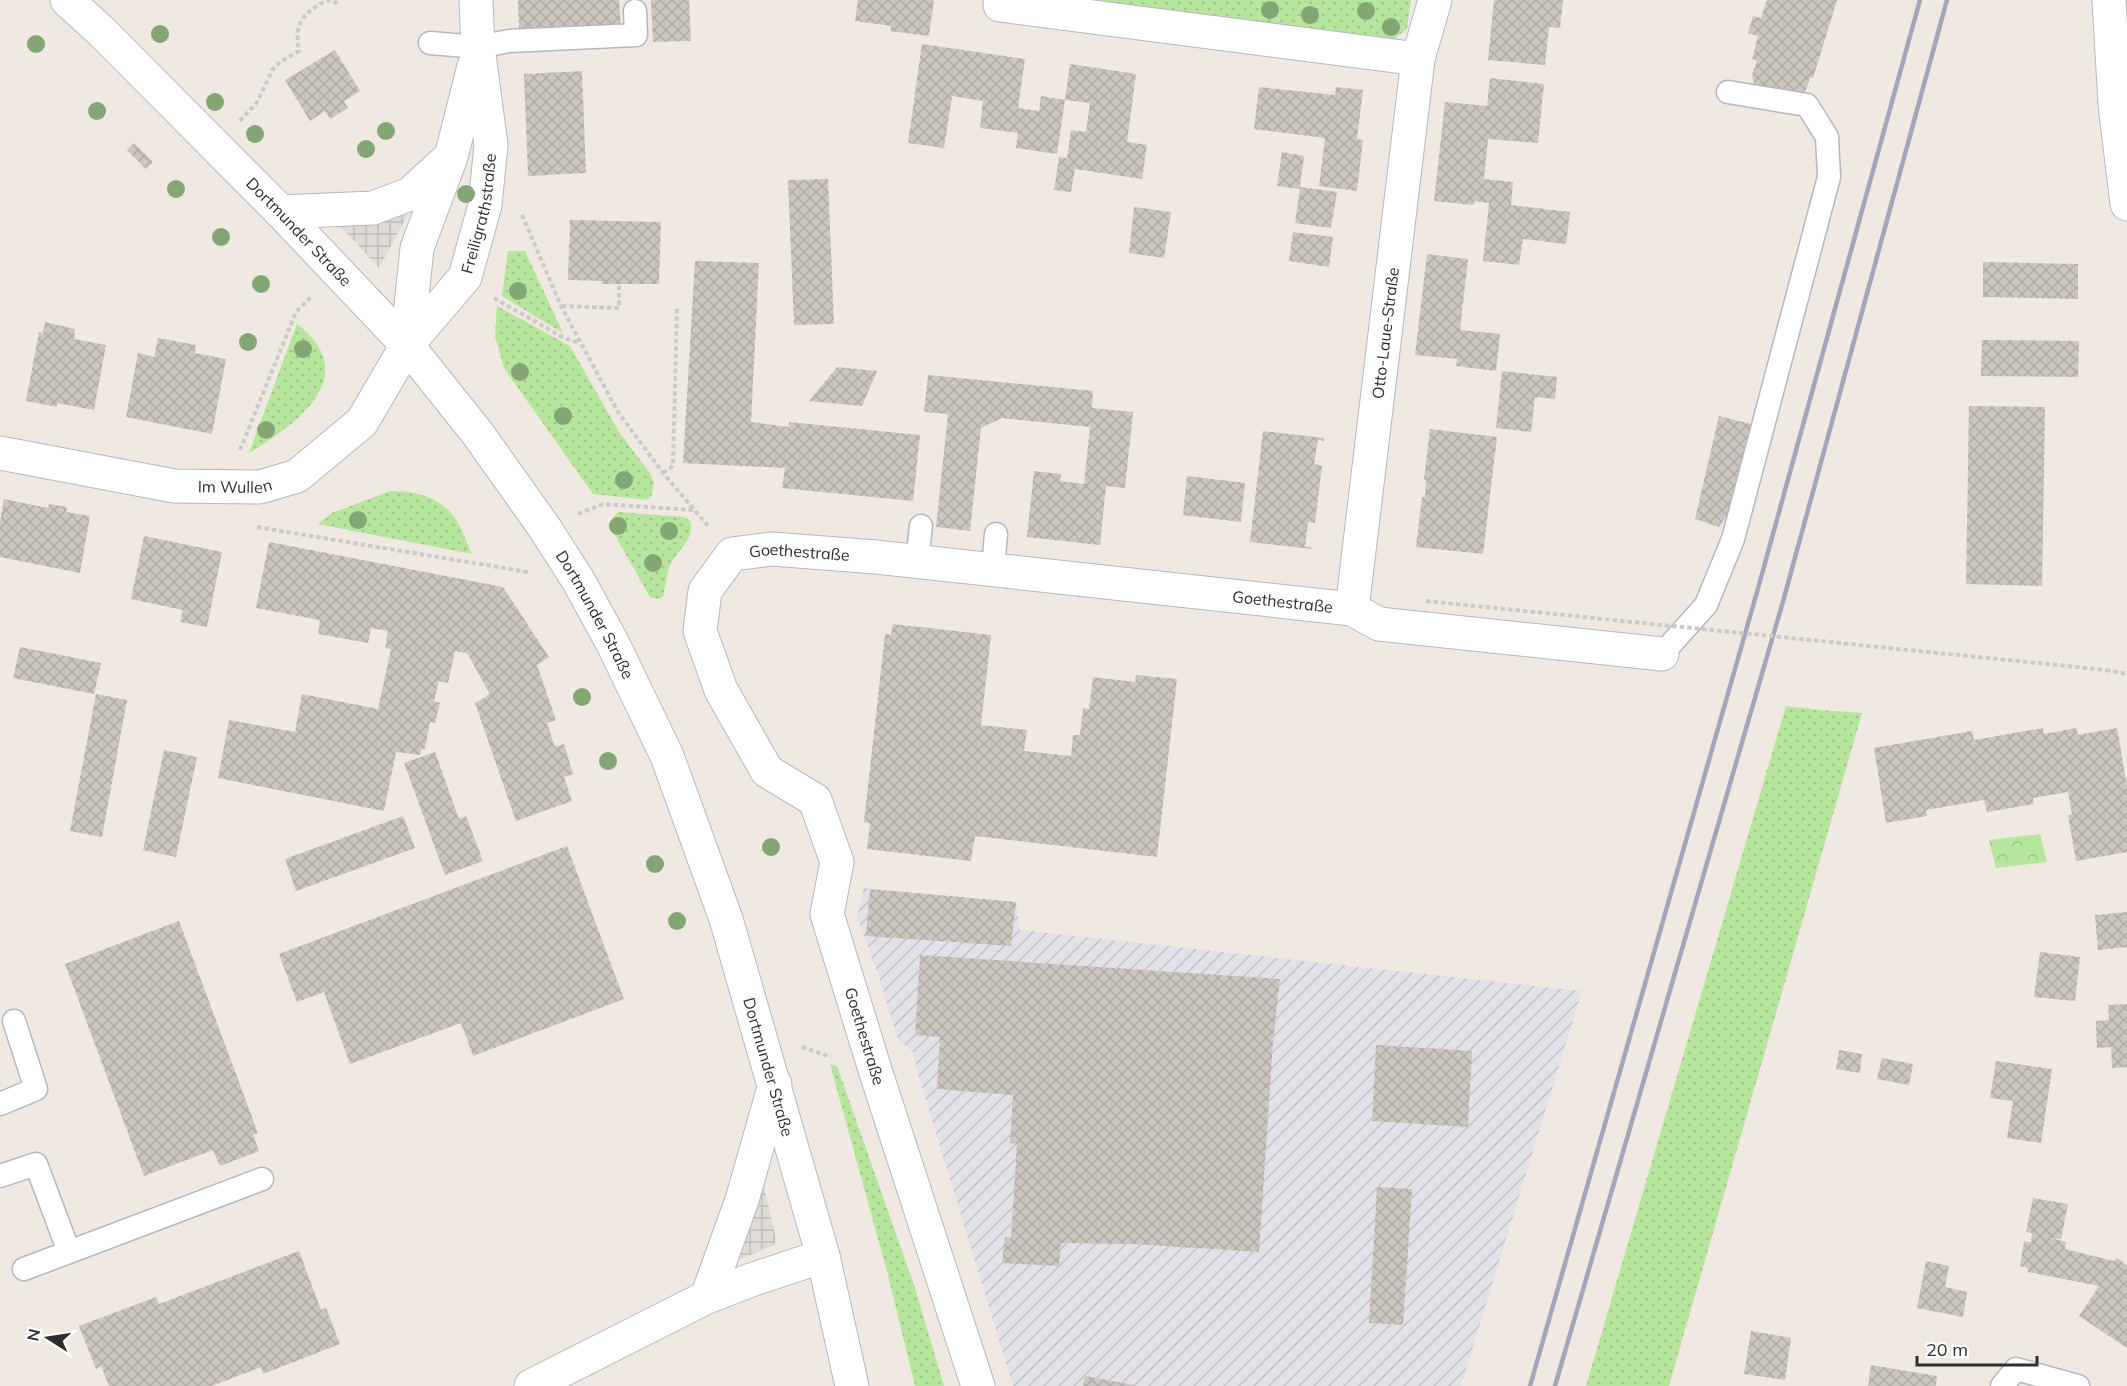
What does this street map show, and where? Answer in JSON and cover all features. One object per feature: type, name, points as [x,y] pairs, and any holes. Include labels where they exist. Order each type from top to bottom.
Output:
[{"type":"street","name":"Dortmunder Straße","points":[[67,0],[110,40],[281,212],[407,345],[478,434],[544,527],[578,580],[613,644],[667,756],[726,919],[823,1256],[852,1386]]},
{"type":"street","name":"Freiligrathstraße","points":[[407,345],[465,278],[485,205],[491,145],[478,47],[476,0]]},
{"type":"street","points":[[1000,0],[1000,5],[1418,59]]},
{"type":"street","name":"Otto-Laue-Straße","points":[[1352,609],[1418,59],[1435,0]]},
{"type":"street","points":[[2109,0],[2120,57],[2115,105],[2127,204]]},
{"type":"street","name":"Freiligrathstraße","points":[[407,345],[417,248],[451,157],[478,47]]},
{"type":"street","points":[[281,212],[373,208],[410,194],[451,157]]},
{"type":"street","name":"Im Wullen","points":[[0,453],[174,486],[260,487],[297,476],[362,422],[407,345]]},
{"type":"street","name":"Goethestraße","points":[[978,1386],[827,914],[837,861],[815,800],[767,771],[721,690],[700,631],[705,591],[732,554],[772,549],[993,569],[1352,609],[1379,624],[1662,654]]},
{"type":"street","points":[[707,1297],[742,1200],[775,1084]]},
{"type":"street","points":[[531,1386],[707,1297],[823,1256]]},
{"type":"lane","points":[[430,43],[478,47],[509,41],[636,35],[636,11]]},
{"type":"lane","points":[[1662,654],[1706,605],[1733,539],[1829,177],[1827,137],[1807,105],[1728,92]]},
{"type":"lane","points":[[917,561],[921,526]]},
{"type":"lane","points":[[993,569],[996,534]]},
{"type":"lane","points":[[0,1104],[36,1089],[14,1021]]},
{"type":"lane","points":[[0,1176],[36,1164],[69,1252]]},
{"type":"lane","points":[[24,1269],[262,1179]]},
{"type":"lane","points":[[2002,1386],[2016,1369],[2078,1386]]},
{"type":"path","points":[[216,149],[257,102],[273,69],[299,51],[297,29],[301,20],[313,7],[327,0],[338,3]]},
{"type":"path","points":[[522,214],[561,306],[618,412],[663,473],[732,554]]},
{"type":"path","points":[[225,486],[296,312],[338,272]]},
{"type":"path","points":[[561,306],[619,308],[619,284]]},
{"type":"path","points":[[490,295],[564,338],[581,343]]},
{"type":"path","points":[[663,473],[673,466],[677,308]]},
{"type":"path","points":[[544,527],[603,504],[695,510]]},
{"type":"path","points":[[254,526],[578,580]]},
{"type":"path","points":[[1426,601],[2106,670],[2127,674]]},
{"type":"path","points":[[758,1032],[876,1073]]},
{"type":"shaded area","points":[[405,209],[408,214],[379,268],[342,228],[344,224]]},
{"type":"shaded area","points":[[864,888],[1016,902],[1020,930],[1582,991],[1461,1386],[1013,1386],[913,1052],[898,1039],[857,917]]},
{"type":"shaded area","points":[[761,1183],[764,1186],[776,1239],[774,1245],[736,1261]]},
{"type":"green space","points":[[1039,0],[1411,0],[1407,29],[1386,45]]},
{"type":"green space","points":[[508,251],[525,251],[563,333],[502,296]]},
{"type":"green space","points":[[497,306],[570,346],[619,432],[650,473],[654,483],[652,495],[647,500],[593,494],[504,368],[495,336]]},
{"type":"green space","points":[[297,324],[316,343],[325,362],[324,380],[316,397],[303,413],[286,428],[249,453]]},
{"type":"green space","points":[[390,491],[422,495],[444,506],[457,521],[472,554],[318,524],[332,513]]},
{"type":"green space","points":[[618,512],[684,517],[690,521],[690,534],[669,568],[663,597],[658,599],[650,597],[612,530],[610,522]]},
{"type":"green space","points":[[1786,706],[1862,713],[1669,1386],[1586,1386]]},
{"type":"green space","points":[[2040,834],[2047,862],[1996,868],[1989,840]]},
{"type":"green space","points":[[830,1064],[837,1066],[915,1288],[944,1386],[915,1386],[888,1275]]},
{"type":"building","points":[[518,0],[619,0],[621,26],[519,32]]},
{"type":"building","points":[[651,0],[689,0],[691,41],[653,42]]},
{"type":"building","points":[[858,0],[934,0],[929,36],[890,31],[891,26],[855,21]]},
{"type":"building","points":[[1494,0],[1563,0],[1560,28],[1549,27],[1545,65],[1488,60]]},
{"type":"building","points":[[1767,0],[1837,0],[1813,78],[1810,78],[1806,90],[1797,97],[1754,84],[1752,75],[1757,61],[1752,59],[1758,36],[1748,33],[1753,16],[1761,18]]},
{"type":"building","points":[[922,44],[1025,59],[1018,108],[1039,111],[1041,96],[1065,100],[1057,154],[1016,148],[1018,133],[980,128],[983,101],[952,96],[944,148],[908,143]]},
{"type":"building","points":[[335,50],[360,91],[344,101],[348,108],[330,119],[325,111],[310,121],[285,80]]},
{"type":"building","points":[[1070,64],[1136,74],[1127,142],[1147,145],[1142,179],[1075,169],[1071,192],[1054,190],[1059,157],[1067,158],[1071,130],[1086,132],[1090,103],[1065,100]]},
{"type":"building","points":[[582,71],[586,173],[528,176],[524,74]]},
{"type":"building","points":[[1490,78],[1544,84],[1538,143],[1488,139],[1484,179],[1513,182],[1511,205],[1570,212],[1566,244],[1523,239],[1519,265],[1483,261],[1489,203],[1475,201],[1473,205],[1434,201],[1445,102],[1487,106]]},
{"type":"building","points":[[1259,87],[1335,95],[1336,87],[1363,90],[1357,139],[1363,140],[1357,191],[1319,186],[1325,138],[1254,129]]},
{"type":"building","points":[[134,143],[153,162],[146,169],[127,150]]},
{"type":"building","points":[[1282,152],[1304,156],[1300,187],[1337,192],[1331,228],[1295,223],[1300,189],[1277,186]]},
{"type":"building","points":[[828,179],[834,324],[794,325],[788,180]]},
{"type":"building","points":[[1134,207],[1171,212],[1164,258],[1129,253]]},
{"type":"building","points":[[570,220],[661,222],[659,284],[602,284],[602,281],[568,280]]},
{"type":"building","points":[[1293,232],[1333,237],[1329,267],[1289,261]]},
{"type":"building","points":[[1427,254],[1468,259],[1460,330],[1500,334],[1496,371],[1456,366],[1457,359],[1415,355]]},
{"type":"building","points":[[695,261],[759,263],[751,422],[789,427],[789,422],[920,435],[913,501],[782,488],[785,468],[683,463]]},
{"type":"building","points":[[1983,262],[2078,264],[2078,299],[1983,297]]},
{"type":"building","points":[[45,322],[75,329],[74,339],[106,345],[94,410],[57,403],[57,407],[26,401],[39,332],[43,333]]},
{"type":"building","points":[[158,338],[196,345],[195,353],[226,359],[212,434],[126,417],[138,353],[154,357]]},
{"type":"building","points":[[1982,340],[2079,341],[2078,377],[1981,376]]},
{"type":"building","points":[[837,367],[877,371],[862,406],[809,401]]},
{"type":"building","points":[[1502,371],[1557,377],[1555,399],[1535,397],[1531,432],[1496,428]]},
{"type":"building","points":[[928,375],[1093,391],[1092,408],[1133,412],[1125,488],[1106,486],[1100,545],[1027,537],[1034,471],[1061,474],[1060,481],[1084,484],[1090,427],[1002,418],[981,428],[970,531],[936,527],[948,414],[924,412]]},
{"type":"building","points":[[1969,406],[2045,407],[2042,586],[1966,584]]},
{"type":"building","points":[[1719,416],[1755,425],[1732,508],[1719,527],[1695,519]]},
{"type":"building","points":[[1430,429],[1497,437],[1483,554],[1416,547],[1422,497],[1425,497],[1426,480],[1424,480]]},
{"type":"building","points":[[1263,431],[1324,438],[1324,441],[1318,440],[1314,464],[1322,466],[1315,523],[1308,522],[1305,546],[1312,549],[1250,542]]},
{"type":"building","points":[[1187,476],[1245,483],[1241,522],[1183,515]]},
{"type":"building","points":[[4,499],[48,508],[49,504],[67,507],[66,512],[90,516],[80,573],[0,557],[0,522]]},
{"type":"building","points":[[144,536],[222,552],[207,627],[180,622],[183,610],[131,599]]},
{"type":"building","points":[[269,542],[503,587],[549,657],[537,665],[556,720],[547,723],[555,747],[564,744],[573,774],[564,777],[572,801],[516,821],[475,703],[490,694],[467,653],[455,651],[448,683],[439,681],[434,701],[440,703],[435,723],[430,722],[425,749],[421,749],[420,755],[396,752],[384,811],[218,778],[229,720],[295,732],[302,694],[378,709],[391,649],[385,648],[388,631],[371,628],[368,643],[318,634],[320,620],[256,608]]},
{"type":"building","points":[[893,624],[991,635],[981,725],[1027,730],[1024,751],[1071,756],[1073,735],[1080,735],[1083,708],[1089,709],[1093,677],[1135,682],[1136,675],[1177,679],[1157,857],[975,836],[971,861],[867,849],[870,823],[864,822],[885,634],[891,635]]},
{"type":"building","points":[[20,647],[101,663],[94,694],[13,678]]},
{"type":"building","points":[[96,694],[127,700],[102,837],[70,831]]},
{"type":"building","points":[[2043,728],[2044,734],[2076,728],[2078,735],[2117,728],[2127,786],[2127,852],[2076,861],[2068,815],[2072,814],[2068,792],[2033,798],[2034,804],[1987,812],[1984,800],[1926,810],[1927,816],[1886,823],[1874,748],[1972,731],[1974,740]]},
{"type":"building","points":[[164,750],[197,757],[176,857],[143,850]]},
{"type":"building","points":[[435,752],[459,819],[466,816],[483,861],[445,875],[404,763]]},
{"type":"building","points":[[403,816],[415,848],[296,891],[285,859]]},
{"type":"building","points":[[567,846],[624,999],[473,1056],[461,1023],[350,1064],[324,992],[297,1002],[279,954]]},
{"type":"building","points":[[870,889],[1016,902],[1011,946],[866,936]]},
{"type":"building","points":[[2127,912],[2127,947],[2098,950],[2095,915]]},
{"type":"building","points":[[179,921],[258,1133],[253,1135],[259,1151],[220,1166],[213,1150],[144,1176],[65,964]]},
{"type":"building","points":[[2040,952],[2080,957],[2075,1001],[2034,997]]},
{"type":"building","points":[[920,955],[1280,979],[1273,1042],[1259,1252],[1132,1244],[1061,1243],[1059,1266],[1002,1263],[1005,1237],[1011,1238],[1017,1144],[1010,1143],[1013,1095],[937,1089],[940,1037],[915,1035]]},
{"type":"building","points":[[2127,1004],[2127,1067],[2112,1068],[2111,1047],[2097,1048],[2096,1021],[2109,1020],[2108,1005]]},
{"type":"building","points":[[1376,1045],[1472,1051],[1468,1127],[1372,1121]]},
{"type":"building","points":[[1839,1050],[1862,1054],[1860,1073],[1836,1069]]},
{"type":"building","points":[[1882,1058],[1913,1064],[1909,1085],[1877,1079]]},
{"type":"building","points":[[1996,1061],[2052,1069],[2041,1143],[2007,1138],[2013,1101],[1990,1098]]},
{"type":"building","points":[[1377,1187],[1412,1189],[1403,1325],[1369,1323]]},
{"type":"building","points":[[2033,1198],[2068,1204],[2061,1239],[2050,1238],[2066,1242],[2065,1249],[2114,1261],[2117,1258],[2127,1265],[2127,1348],[2079,1316],[2099,1286],[2028,1272],[2028,1268],[2020,1266],[2024,1241],[2031,1242],[2032,1233],[2026,1232]]},
{"type":"building","points":[[299,1251],[321,1310],[326,1308],[340,1344],[263,1374],[261,1367],[212,1386],[109,1386],[101,1366],[96,1369],[79,1326],[156,1297],[159,1304]]},
{"type":"building","points":[[1926,1261],[1949,1266],[1945,1287],[1967,1292],[1963,1317],[1917,1308]]},
{"type":"building","points":[[1751,1331],[1791,1338],[1785,1380],[1744,1374]]},
{"type":"building","points":[[1871,1365],[1937,1376],[1936,1386],[1868,1386]]},
{"type":"building","points":[[1085,1376],[1134,1385],[1134,1386],[1083,1386]]},
{"type":"railway","points":[[1530,1386],[1757,592],[1920,0]]},
{"type":"railway","points":[[1555,1386],[1784,598],[1947,0]]}]
